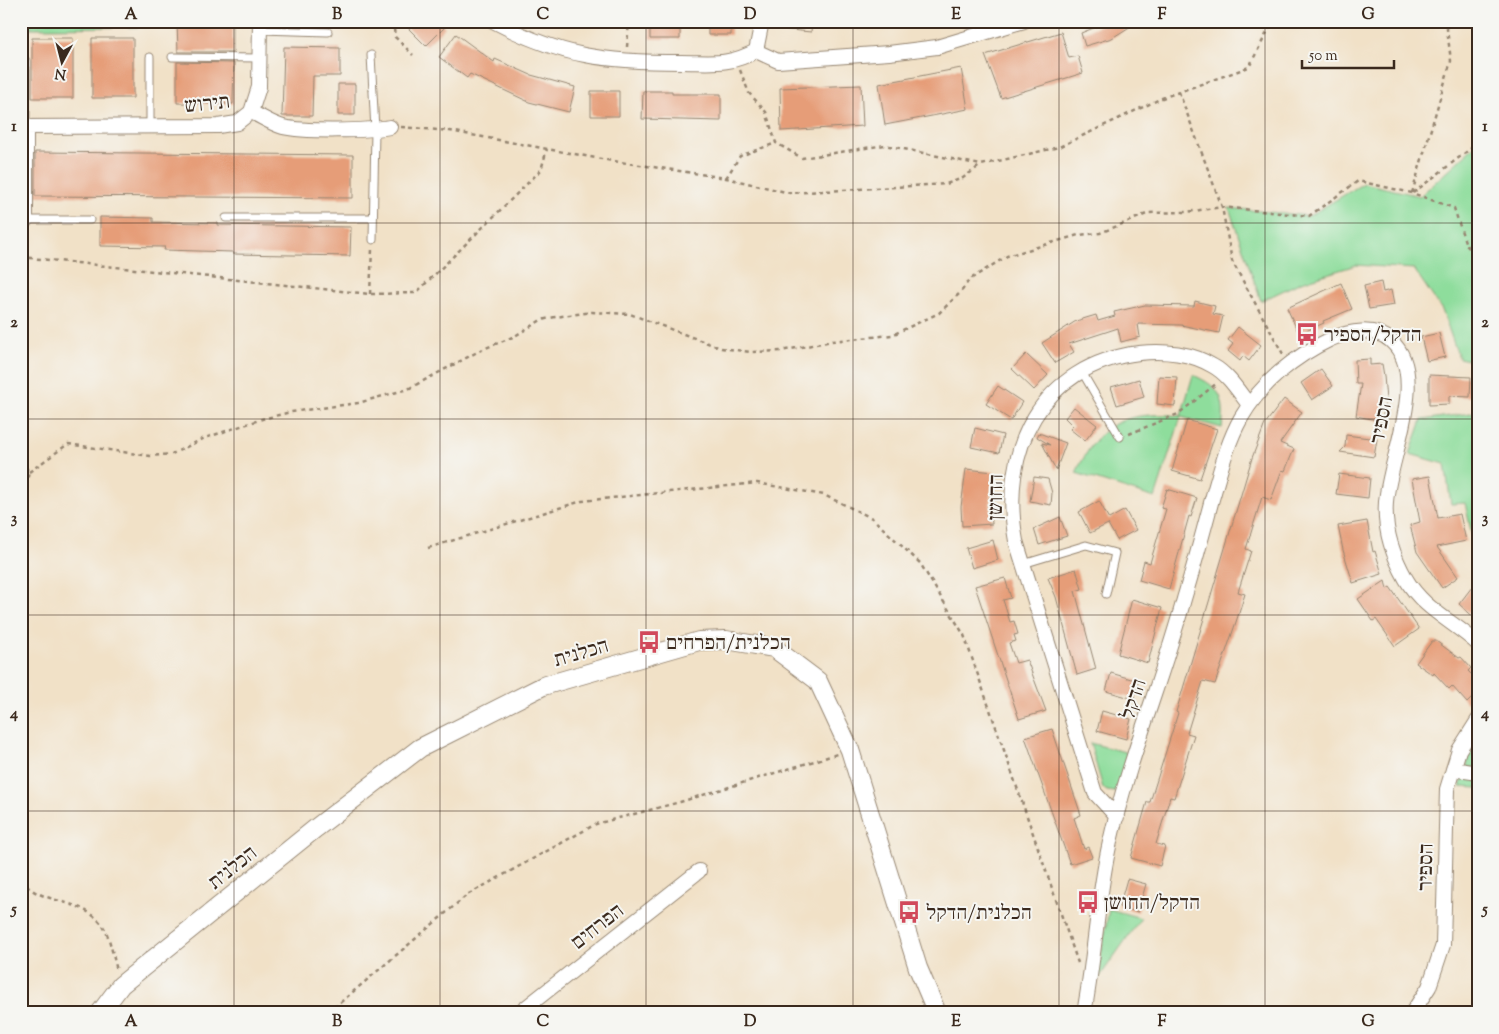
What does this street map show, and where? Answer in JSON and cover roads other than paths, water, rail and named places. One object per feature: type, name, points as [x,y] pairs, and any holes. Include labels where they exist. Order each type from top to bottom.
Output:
[{"type":"street","points":[[493,21],[522,37],[555,49],[585,57],[625,62],[731,62],[737,61],[756,51]]},
{"type":"street","points":[[756,51],[762,21]]},
{"type":"street","points":[[756,51],[778,61],[889,53],[937,47],[1024,21]]},
{"type":"street","points":[[251,112],[258,95],[260,25]]},
{"type":"street","name":"תירוש","points":[[24,127],[230,125],[237,123],[251,112],[283,127],[375,130],[390,127]]},
{"type":"street","points":[[24,127],[26,220]]},
{"type":"street","name":"הספיר","points":[[1249,405],[1288,365],[1334,338],[1365,331],[1390,339],[1398,349],[1408,382],[1403,420],[1385,503],[1392,548],[1407,581],[1418,597],[1478,644]]},
{"type":"street","name":"החושן","points":[[1117,817],[1095,793],[1016,541],[1011,507],[1013,478],[1021,444],[1029,426],[1066,382],[1107,360],[1130,354],[1165,352],[1199,359],[1215,366],[1249,405]]},
{"type":"street","name":"הדקל","points":[[1084,1013],[1105,870],[1117,817],[1178,624],[1222,466],[1241,419],[1249,405]]},
{"type":"street","name":"הכלנית","points":[[100,1013],[121,985],[316,828],[420,748],[543,686],[699,642],[726,640],[774,648],[818,681],[850,750],[918,968],[937,1013]]},
{"type":"street","name":"הספיר","points":[[1412,1013],[1429,987],[1443,945],[1445,805],[1452,769],[1459,750],[1478,720]]},
{"type":"street","points":[[1452,769],[1478,773]]},
{"type":"street","name":"הפרחים","points":[[520,1013],[699,871]]},
{"type":"lane","points":[[260,25],[328,32]]},
{"type":"lane","points":[[371,55],[375,130],[373,240]]},
{"type":"lane","points":[[150,56],[150,126]]},
{"type":"lane","points":[[172,57],[260,58]]},
{"type":"lane","points":[[24,127],[26,61]]},
{"type":"lane","points":[[226,218],[373,218]]},
{"type":"lane","points":[[26,220],[90,220]]},
{"type":"lane","points":[[1082,372],[1120,437]]},
{"type":"lane","points":[[1023,564],[1086,545],[1115,553],[1106,594]]},
{"type":"place","name":"הדקל/הספיר","points":[[1307,334]]},
{"type":"place","name":"הכלנית/הפרחים","points":[[649,642]]},
{"type":"place","name":"הדקל/החושן","points":[[1088,902]]},
{"type":"place","name":"הכלנית/הדקל","points":[[909,912]]}]
